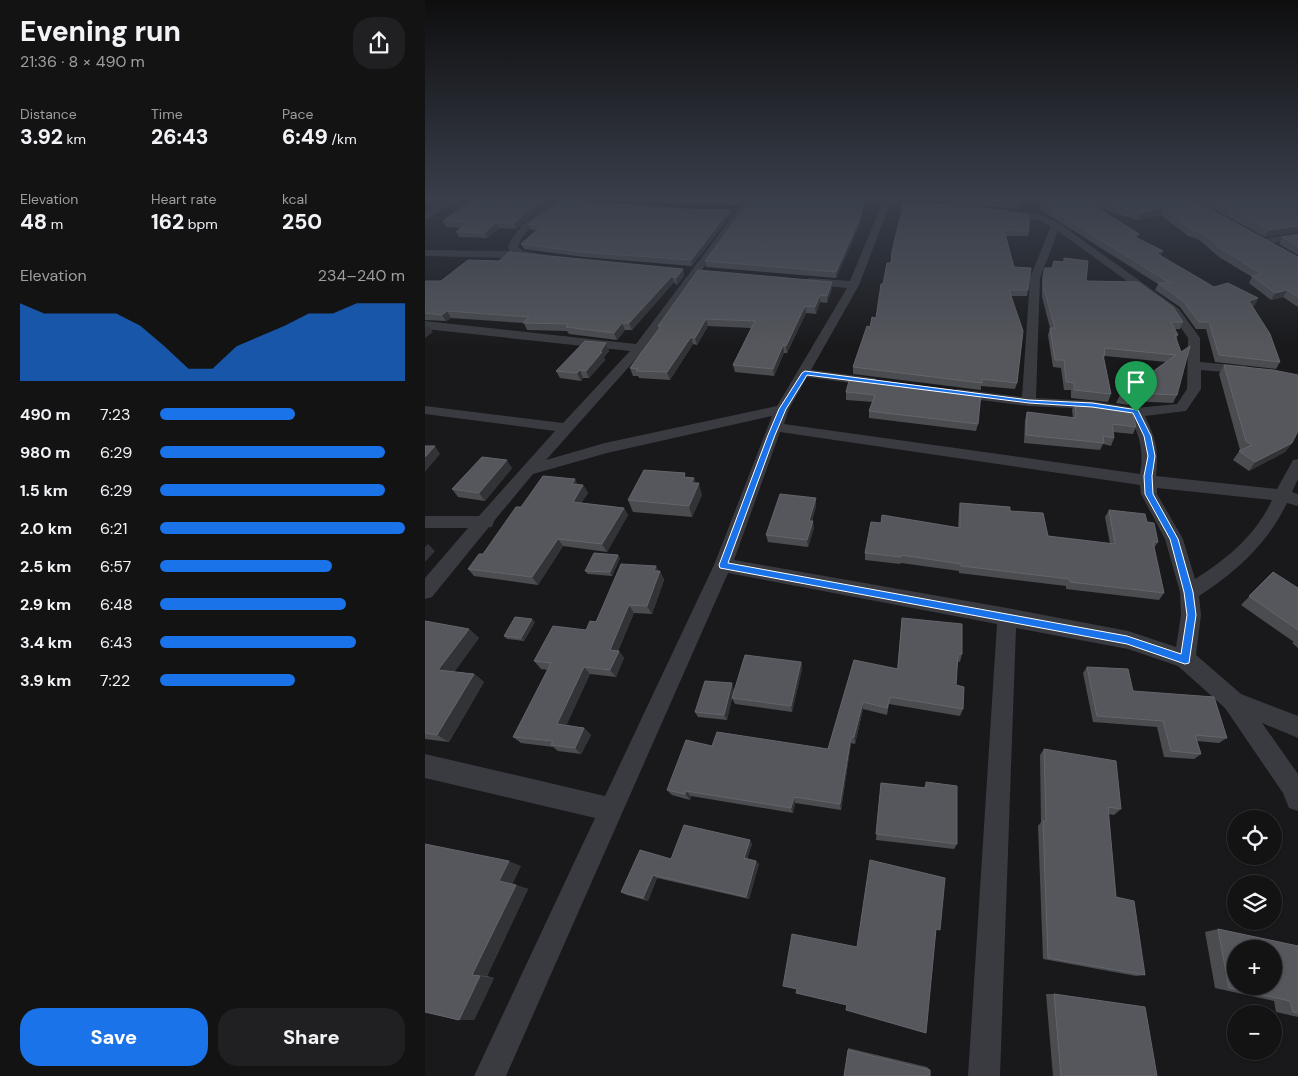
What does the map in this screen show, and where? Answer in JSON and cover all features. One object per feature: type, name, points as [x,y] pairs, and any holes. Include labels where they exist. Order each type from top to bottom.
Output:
[{"type":"street","points":[[513,247],[520,254]]},
{"type":"street","points":[[425,591],[529,470],[639,348],[711,247]]},
{"type":"street","points":[[490,1076],[723,565],[783,409],[854,285],[870,247]]},
{"type":"street","points":[[1029,402],[1035,278],[1047,247]]},
{"type":"street","points":[[941,391],[1029,402],[1092,405],[1136,412],[1181,408],[1195,389],[1194,338],[1175,311],[1087,247]]},
{"type":"street","points":[[1272,247],[1281,252]]},
{"type":"street","points":[[425,253],[520,254],[555,259]]},
{"type":"street","points":[[798,280],[854,285]]},
{"type":"street","points":[[425,325],[639,348]]},
{"type":"street","points":[[1194,365],[1259,372]]},
{"type":"street","points":[[805,373],[883,383]]},
{"type":"street","points":[[529,470],[605,448],[783,409]]},
{"type":"street","points":[[425,410],[568,428]]},
{"type":"street","points":[[1136,412],[1147,436],[1151,456],[1148,482],[1149,494],[1174,539],[1189,592],[1191,615],[1185,660]]},
{"type":"street","points":[[775,427],[1148,482],[1290,498]]},
{"type":"street","points":[[1189,592],[1215,577],[1243,554],[1261,533],[1290,498],[1298,464]]},
{"type":"street","points":[[425,522],[486,522]]},
{"type":"street","points":[[723,565],[1007,616],[1127,640],[1185,660],[1233,701],[1291,785],[1298,799]]},
{"type":"street","points":[[984,1076],[1007,616]]},
{"type":"street","points":[[1233,701],[1298,727]]},
{"type":"street","points":[[425,766],[611,810]]},
{"type":"building","points":[[546,247],[701,247],[691,260],[582,252]]},
{"type":"building","points":[[715,247],[847,247],[836,272],[705,261]]},
{"type":"building","points":[[893,247],[1009,247],[1014,267],[1031,268],[1028,290],[1009,290],[1023,331],[1017,383],[982,379],[982,383],[853,367],[867,326],[870,327],[872,317],[876,318],[881,284],[883,284],[887,263],[891,263]]},
{"type":"building","points":[[1112,247],[1155,247],[1163,251],[1156,253],[1214,287],[1228,283],[1258,298],[1249,301],[1270,334],[1280,362],[1219,355],[1209,322],[1199,322],[1183,301],[1158,283],[1170,283]]},
{"type":"building","points":[[1219,247],[1280,247],[1298,257],[1298,297],[1287,290],[1275,293],[1252,276],[1262,274]]},
{"type":"building","points":[[509,252],[683,269],[676,278],[672,276],[629,323],[622,323],[614,333],[566,327],[568,324],[523,323],[529,317],[447,311],[442,315],[425,313],[425,281],[441,281],[468,260],[499,261]]},
{"type":"building","points":[[1064,258],[1088,261],[1086,281],[1138,282],[1173,307],[1183,322],[1171,322],[1178,335],[1175,335],[1181,352],[1190,346],[1177,395],[1131,393],[1131,397],[1120,395],[1176,355],[1104,348],[1105,355],[1103,355],[1111,394],[1074,390],[1074,383],[1066,382],[1064,360],[1055,360],[1050,328],[1055,328],[1044,289],[1045,268],[1052,268],[1054,261],[1064,262]]},
{"type":"building","points":[[698,270],[832,282],[827,296],[820,295],[815,307],[805,306],[786,346],[783,345],[773,369],[733,365],[755,321],[706,319],[695,338],[691,337],[667,372],[636,371],[638,369],[630,368],[661,326],[658,326]]},
{"type":"building","points":[[585,341],[606,343],[600,352],[602,352],[586,371],[580,370],[577,373],[556,371]]},
{"type":"building","points":[[1224,365],[1273,370],[1298,375],[1298,431],[1292,443],[1255,462],[1239,451],[1252,445],[1246,441]]},
{"type":"building","points":[[850,377],[981,394],[978,424],[869,411],[875,395],[846,392]]},
{"type":"building","points":[[1075,402],[1095,403],[1132,410],[1136,427],[1112,424],[1114,438],[1103,436],[1104,443],[1026,435],[1027,412],[1076,418]]},
{"type":"building","points":[[425,446],[435,446],[425,457]]},
{"type":"building","points":[[482,457],[507,460],[479,493],[452,489]]},
{"type":"building","points":[[644,470],[685,473],[684,477],[694,478],[691,483],[699,483],[689,506],[628,500]]},
{"type":"building","points":[[543,476],[575,479],[572,484],[583,485],[573,502],[624,508],[602,544],[558,539],[532,577],[468,569],[479,554],[483,554],[516,507],[521,507]]},
{"type":"building","points":[[780,494],[816,498],[809,521],[813,521],[807,540],[766,535]]},
{"type":"building","points":[[960,503],[1010,507],[1010,511],[1043,513],[1048,536],[1115,544],[1109,510],[1145,514],[1147,522],[1154,523],[1158,542],[1153,542],[1164,593],[1070,582],[1069,579],[961,566],[961,564],[901,555],[901,557],[865,553],[871,522],[881,523],[882,515],[960,528]]},
{"type":"building","points":[[594,553],[618,555],[610,572],[585,571]]},
{"type":"building","points":[[621,564],[656,566],[654,571],[660,571],[647,606],[629,605],[610,650],[619,651],[610,670],[584,667],[557,724],[584,728],[575,748],[551,745],[553,741],[513,737],[551,663],[534,661],[553,626],[586,630],[590,621],[596,622]]},
{"type":"building","points":[[1273,572],[1298,588],[1298,630],[1249,596]]},
{"type":"building","points":[[515,617],[532,619],[521,638],[504,636]]},
{"type":"building","points":[[902,618],[962,624],[962,654],[958,654],[956,685],[964,687],[963,709],[890,697],[887,708],[863,702],[854,737],[851,737],[840,804],[794,797],[791,808],[686,791],[685,794],[667,790],[686,740],[712,746],[717,732],[828,749],[854,660],[898,669]]},
{"type":"building","points":[[425,621],[469,629],[438,670],[474,674],[437,735],[425,733]]},
{"type":"building","points":[[745,655],[801,662],[791,706],[732,698]]},
{"type":"building","points":[[1087,667],[1128,669],[1133,691],[1214,697],[1227,738],[1195,735],[1201,754],[1171,751],[1163,721],[1097,716]]},
{"type":"building","points":[[705,681],[732,683],[724,715],[695,712]]},
{"type":"building","points":[[1044,749],[1116,761],[1121,809],[1108,807],[1116,897],[1134,901],[1145,975],[1048,958],[1043,821],[1046,821]]},
{"type":"building","points":[[926,782],[957,786],[957,844],[876,834],[881,783],[926,788]]},
{"type":"building","points":[[684,825],[750,840],[744,858],[756,861],[746,897],[653,875],[643,898],[621,892],[640,850],[671,859]]},
{"type":"building","points":[[425,844],[509,861],[499,881],[516,885],[472,975],[480,976],[459,1020],[425,1012]]},
{"type":"building","points":[[870,860],[945,878],[940,930],[936,929],[926,1033],[846,1010],[847,1005],[796,993],[797,989],[783,986],[792,934],[857,947]]},
{"type":"building","points":[[1218,929],[1270,940],[1227,940],[1227,977]]},
{"type":"building","points":[[1282,943],[1298,946],[1298,1013],[1293,1012],[1290,1001],[1262,995],[1282,995]]},
{"type":"building","points":[[1054,994],[1145,1007],[1157,1076],[1061,1076]]},
{"type":"building","points":[[848,1050],[930,1070],[930,1076],[844,1076]]},
{"type":"route","points":[[805,373],[1029,402],[1092,405],[1136,412],[1147,436],[1151,456],[1148,476],[1149,494],[1174,539],[1189,592],[1191,615],[1185,660],[1127,640],[1007,616],[723,565],[771,435],[783,409],[805,373]]}]
